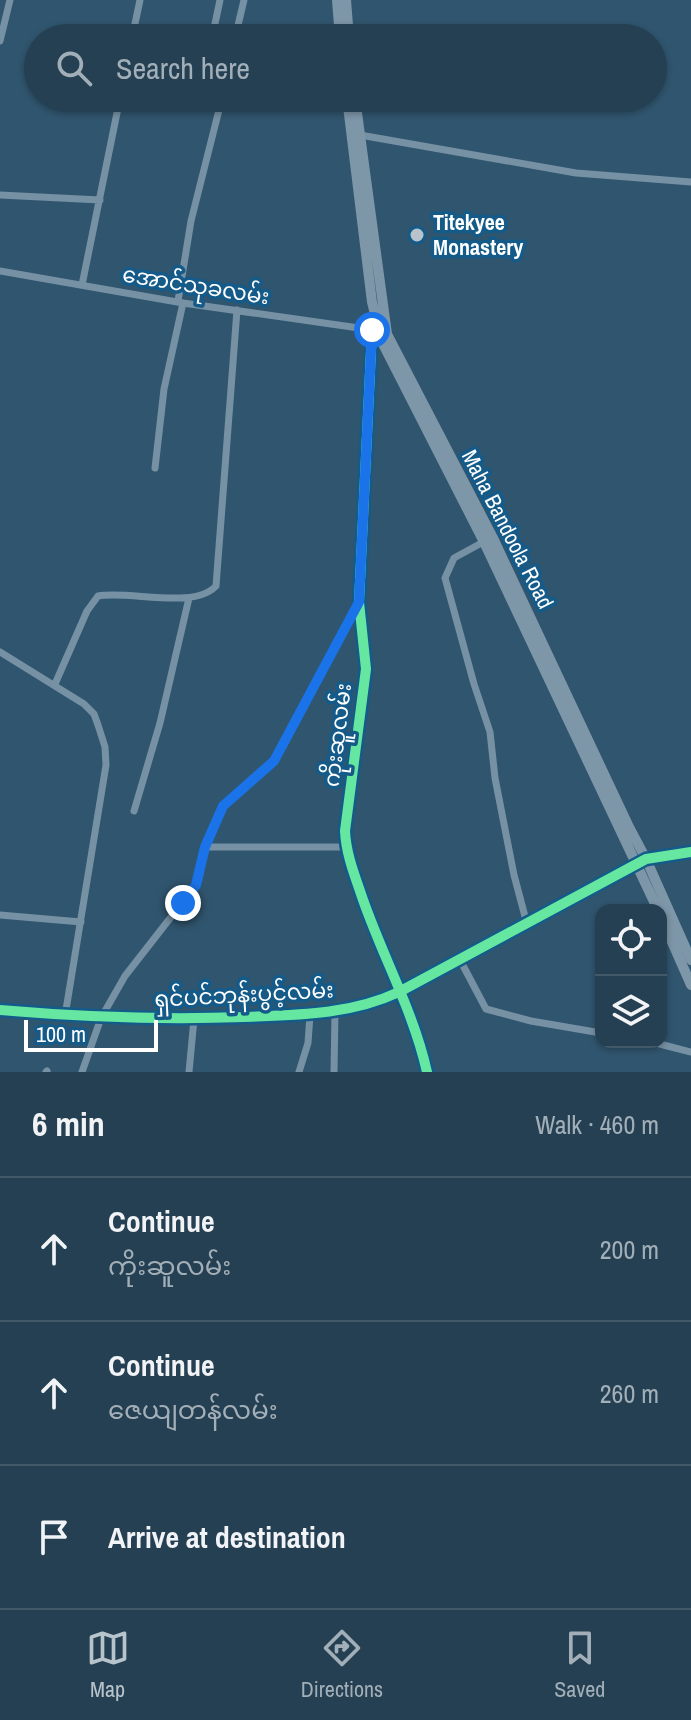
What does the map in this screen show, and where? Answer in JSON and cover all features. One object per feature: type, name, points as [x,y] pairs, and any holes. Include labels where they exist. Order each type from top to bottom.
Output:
[{"type":"main road","points":[[337,0],[339,24]]},
{"type":"main road","points":[[346,0],[348,24]]},
{"type":"main road","name":"Maha Bandoola Road","points":[[349,112],[372,302],[379,332],[488,540],[628,825],[656,904]]},
{"type":"main road","name":"Maha Bandoola Road","points":[[357,112],[379,332]]},
{"type":"main road","name":"Maha Bandoola Road","points":[[642,861],[691,960]]},
{"type":"main road","points":[[667,931],[691,985]]},
{"type":"street","points":[[0,41],[10,0]]},
{"type":"street","points":[[135,24],[140,0]]},
{"type":"street","points":[[215,24],[220,0]]},
{"type":"street","points":[[238,24],[244,0]]},
{"type":"street","points":[[82,285],[117,112]]},
{"type":"street","points":[[155,468],[164,389],[181,302],[191,221],[218,112]]},
{"type":"street","points":[[360,135],[576,173],[691,182]]},
{"type":"street","points":[[0,195],[100,200]]},
{"type":"street","name":"အောင်သုခလမ်း","points":[[0,271],[379,332]]},
{"type":"street","points":[[55,684],[87,611],[98,596],[124,594],[189,598],[210,592],[216,586],[237,310]]},
{"type":"street","name":"ကိုးဆူလမ်း","points":[[379,332],[359,602],[366,669],[345,831],[346,847],[369,920],[399,992]]},
{"type":"street","points":[[488,540],[454,558],[445,578],[490,732],[497,792],[527,924]]},
{"type":"street","points":[[134,811],[160,723],[189,598]]},
{"type":"street","points":[[82,1072],[101,1018],[125,976],[196,885],[205,847],[223,806],[274,761],[359,602]]},
{"type":"street","points":[[0,652],[55,684],[94,714],[105,747],[104,786],[65,1016]]},
{"type":"street","points":[[205,847],[346,847]]},
{"type":"street","points":[[642,861],[691,852]]},
{"type":"street","name":"ရှင်ပင်ဘုန်းပွင့်လမ်း","points":[[0,1010],[101,1018],[194,1019],[335,1012],[399,992],[642,861]]},
{"type":"street","points":[[0,915],[81,922]]},
{"type":"street","points":[[459,958],[486,1009],[531,1021],[595,1032]]},
{"type":"street","points":[[399,992],[421,1045],[427,1072]]},
{"type":"street","points":[[334,1072],[335,1012]]},
{"type":"street","points":[[299,1072],[308,1043],[310,1015]]},
{"type":"street","points":[[189,1072],[194,1019]]},
{"type":"street","points":[[667,1046],[691,1052]]},
{"type":"cycle path","points":[[372,330],[359,602],[366,669],[345,831],[355,876],[413,1026],[427,1072]]},
{"type":"cycle path","points":[[0,1010],[122,1017],[213,1018],[303,1014],[362,1005],[399,992],[646,859],[691,852]]},
{"type":"place","name":"Titekyee Monastery","points":[[417,235]]},
{"type":"route","points":[[183,903],[196,885],[205,847],[223,806],[274,761],[359,602],[372,330]]}]
